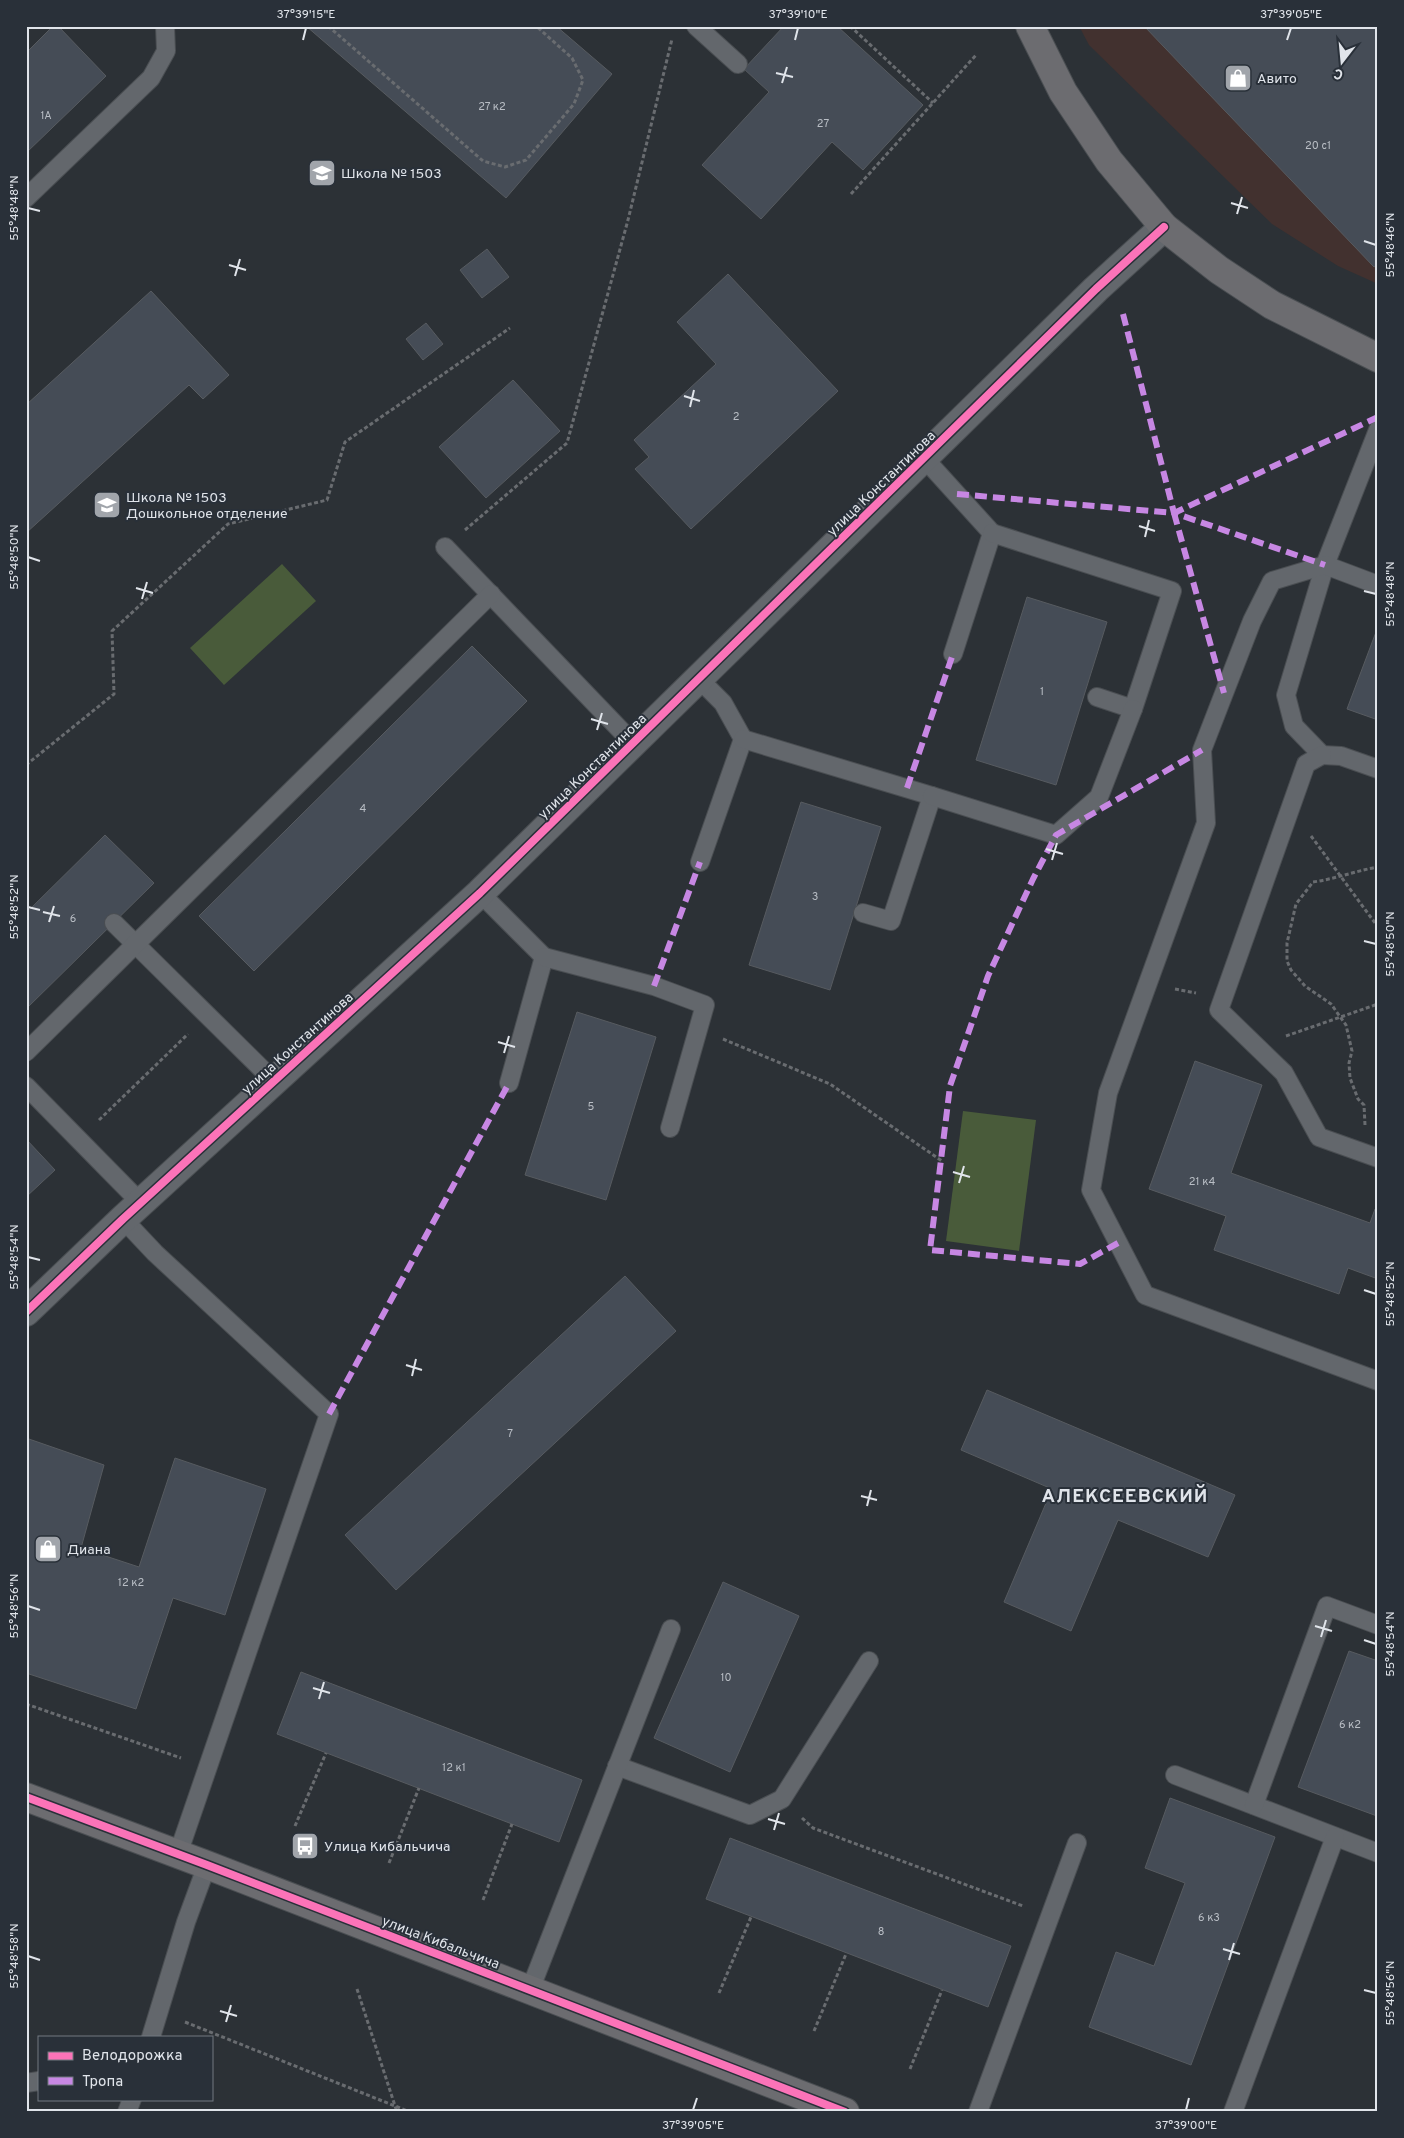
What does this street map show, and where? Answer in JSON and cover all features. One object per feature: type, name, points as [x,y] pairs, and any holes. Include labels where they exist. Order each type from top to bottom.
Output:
[{"type":"street","points":[[1030,26],[1063,92],[1109,161],[1164,227],[1219,270],[1272,305],[1378,358]]},
{"type":"street","name":"улица Константинова","points":[[26,1312],[132,1211],[480,893],[1096,289],[1164,227]]},
{"type":"street","name":"улица Кибальчича","points":[[26,1797],[846,2112]]},
{"type":"lane","points":[[26,198],[151,78],[166,51],[165,26]]},
{"type":"lane","points":[[696,26],[738,64]]},
{"type":"lane","points":[[1322,755],[1294,726],[1286,695],[1325,565],[1378,430]]},
{"type":"lane","points":[[699,679],[723,703],[743,739],[1056,835],[1099,797],[1134,709],[1172,591],[992,533],[924,458]]},
{"type":"lane","points":[[953,654],[992,533]]},
{"type":"lane","points":[[445,547],[633,743]]},
{"type":"lane","points":[[1378,585],[1325,565],[1272,581],[1252,621],[1202,750],[1206,823],[1108,1092],[1091,1190],[1145,1295],[1378,1381]]},
{"type":"lane","points":[[26,1052],[491,594]]},
{"type":"lane","points":[[1097,697],[1134,709]]},
{"type":"lane","points":[[700,862],[743,739]]},
{"type":"lane","points":[[1378,769],[1341,756],[1322,755],[1306,764],[1219,1010],[1284,1072],[1319,1137],[1378,1158]]},
{"type":"lane","points":[[863,913],[891,921],[932,796]]},
{"type":"lane","points":[[480,893],[544,957],[654,986],[705,1005],[670,1128]]},
{"type":"lane","points":[[114,923],[274,1081]]},
{"type":"lane","points":[[510,1083],[544,957]]},
{"type":"lane","points":[[26,1086],[79,1139],[132,1211],[155,1253],[329,1414],[178,1854]]},
{"type":"lane","points":[[1254,1806],[1327,1606],[1378,1625]]},
{"type":"lane","points":[[530,1990],[670,1629]]},
{"type":"lane","points":[[616,1766],[750,1815],[782,1799],[869,1661]]},
{"type":"lane","points":[[1175,1775],[1378,1853]]},
{"type":"lane","points":[[1233,2112],[1335,1837]]},
{"type":"lane","points":[[978,2112],[1077,1843]]},
{"type":"lane","points":[[151,2036],[186,1922],[207,1865]]},
{"type":"lane","points":[[127,2112],[132,2100]]},
{"type":"path","points":[[328,26],[483,160],[505,167],[526,160],[574,104],[583,80],[572,58],[536,26]]},
{"type":"path","points":[[850,26],[933,103]]},
{"type":"path","points":[[445,547],[567,443],[628,220],[672,36]]},
{"type":"path","points":[[851,194],[976,55]]},
{"type":"path","points":[[26,765],[114,694],[112,631],[228,524],[328,500],[345,442],[510,328]]},
{"type":"path","points":[[1286,819],[1307,830],[1378,927]]},
{"type":"path","points":[[1366,1129],[1364,1105],[1358,1099],[1350,1078],[1349,1063],[1352,1051],[1346,1025],[1331,1004],[1306,986],[1291,970],[1286,961],[1287,943],[1296,904],[1313,882],[1378,867]]},
{"type":"path","points":[[1147,985],[1224,997]]},
{"type":"path","points":[[1257,1046],[1378,1004]]},
{"type":"path","points":[[79,1139],[207,1015]]},
{"type":"path","points":[[698,1029],[830,1084],[942,1161]]},
{"type":"path","points":[[26,1704],[183,1758]]},
{"type":"path","points":[[295,1826],[326,1753]]},
{"type":"path","points":[[389,1863],[419,1788]]},
{"type":"path","points":[[782,1799],[813,1828],[1050,1916]]},
{"type":"path","points":[[483,1900],[512,1824]]},
{"type":"path","points":[[719,1993],[751,1917]]},
{"type":"path","points":[[814,2031],[846,1954]]},
{"type":"path","points":[[357,1990],[396,2112]]},
{"type":"path","points":[[910,2069],[942,1990]]},
{"type":"path","points":[[159,2011],[410,2112]]},
{"type":"shaded area","points":[[1079,26],[1378,26],[1378,284],[1338,266],[1272,224],[1089,45]]},
{"type":"green space","points":[[282,564],[316,601],[224,685],[190,648]]},
{"type":"green space","points":[[963,1111],[1036,1120],[1019,1251],[946,1241]]},
{"type":"building","points":[[53,26],[58,26],[106,76],[26,153],[26,53]]},
{"type":"building","points":[[306,26],[556,26],[612,74],[506,198]]},
{"type":"building","points":[[784,26],[837,26],[923,105],[863,170],[832,142],[761,219],[702,165],[769,92],[744,69]]},
{"type":"building","points":[[1144,26],[1378,26],[1378,264],[1374,267]]},
{"type":"building","points":[[487,249],[509,277],[482,298],[460,270]]},
{"type":"building","points":[[728,274],[838,391],[691,529],[635,469],[649,457],[634,440],[716,364],[677,322]]},
{"type":"building","points":[[151,291],[229,375],[203,399],[189,385],[26,533],[26,405]]},
{"type":"building","points":[[426,323],[443,344],[423,360],[406,339]]},
{"type":"building","points":[[513,380],[560,431],[486,498],[439,447]]},
{"type":"building","points":[[1027,597],[1107,622],[1056,785],[976,760]]},
{"type":"building","points":[[1376,632],[1378,632],[1378,720],[1347,709]]},
{"type":"building","points":[[472,646],[527,701],[254,971],[199,916]]},
{"type":"building","points":[[801,802],[881,827],[830,990],[749,965]]},
{"type":"building","points":[[105,835],[154,883],[26,1009],[26,913]]},
{"type":"building","points":[[577,1012],[656,1037],[606,1200],[525,1175]]},
{"type":"building","points":[[1195,1061],[1262,1085],[1231,1173],[1370,1223],[1375,1209],[1378,1210],[1378,1279],[1348,1268],[1339,1294],[1214,1250],[1226,1216],[1149,1189]]},
{"type":"building","points":[[26,1139],[55,1170],[26,1197]]},
{"type":"building","points":[[625,1276],[676,1331],[396,1590],[345,1535]]},
{"type":"building","points":[[987,1390],[1235,1495],[1208,1557],[1118,1520],[1071,1631],[1004,1602],[1052,1489],[961,1450]]},
{"type":"building","points":[[26,1438],[104,1465],[81,1548],[139,1567],[175,1458],[266,1489],[225,1615],[173,1598],[136,1709],[26,1673]]},
{"type":"building","points":[[723,1582],[799,1616],[730,1772],[654,1738]]},
{"type":"building","points":[[1349,1651],[1378,1661],[1377,1816],[1298,1787]]},
{"type":"building","points":[[301,1672],[582,1780],[559,1842],[277,1734]]},
{"type":"building","points":[[1170,1798],[1275,1837],[1191,2065],[1089,2027],[1116,1952],[1154,1966],[1185,1883],[1145,1868]]},
{"type":"building","points":[[730,1838],[1011,1946],[988,2007],[706,1899]]},
{"type":"marked path","points":[[1123,314],[1174,513],[1325,565]]},
{"type":"marked path","points":[[957,494],[1174,513],[1378,417]]},
{"type":"marked path","points":[[1174,513],[1224,693]]},
{"type":"marked path","points":[[907,788],[953,654]]},
{"type":"marked path","points":[[1118,1243],[1080,1264],[930,1250],[950,1086],[988,976],[1033,879],[1056,835],[1202,750]]},
{"type":"marked path","points":[[654,986],[700,862]]},
{"type":"marked path","points":[[329,1414],[509,1083]]},
{"type":"cycle path","points":[[26,1312],[123,1219],[480,893],[1096,289],[1164,227]]},
{"type":"cycle path","points":[[26,1797],[207,1865],[845,2112]]},
{"type":"place","name":"Авито","points":[[1238,78]]},
{"type":"place","name":"Школа № 1503","points":[[322,173]]},
{"type":"place","name":"Школа № 1503 Дошкольное отделение","points":[[107,505]]},
{"type":"place","name":"Диана","points":[[48,1549]]},
{"type":"place","name":"Улица Кибальчича","points":[[305,1846]]},
{"type":"district","name":"АЛЕКСЕЕВСКИЙ","points":[[1125,1495]]}]
